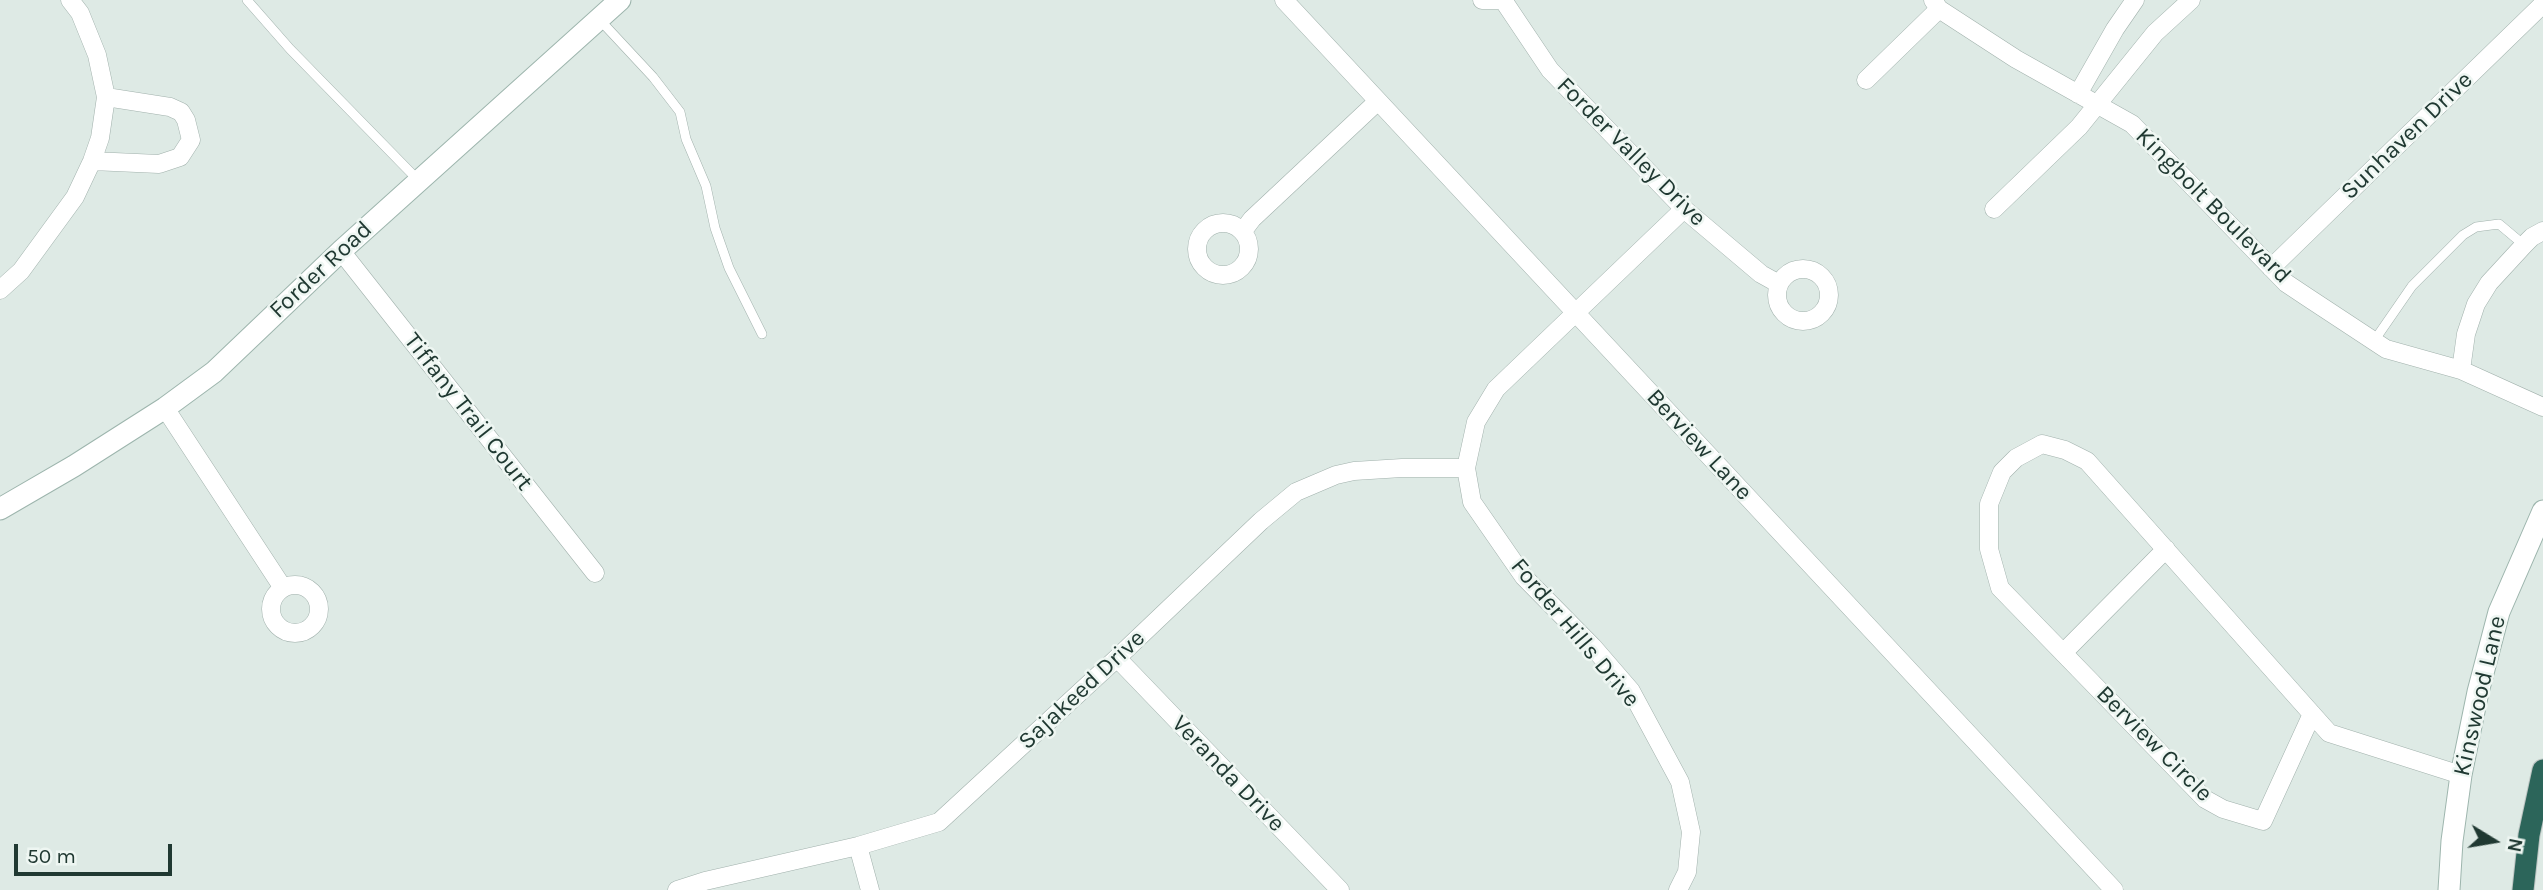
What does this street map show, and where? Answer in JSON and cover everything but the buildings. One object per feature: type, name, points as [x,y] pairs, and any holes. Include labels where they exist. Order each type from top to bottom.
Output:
[{"type":"highway","points":[[2523,890],[2529,835],[2543,770]]},
{"type":"main road","name":"Forder Road","points":[[0,509],[165,408],[214,372],[341,251],[620,0]]},
{"type":"main road","name":"Kinswood Lane","points":[[2449,890],[2452,841],[2461,775],[2478,692],[2499,612],[2543,511]]},
{"type":"street","points":[[0,290],[21,271],[75,197],[100,138],[106,97],[90,33],[80,13],[69,0]]},
{"type":"street","name":"Berview Lane","points":[[1284,0],[2114,890]]},
{"type":"street","points":[[1482,0],[1497,0]]},
{"type":"street","name":"Forder Valley Drive","points":[[1503,0],[1550,70],[1684,209],[1761,274],[1779,284]]},
{"type":"street","points":[[2078,94],[2135,0]]},
{"type":"street","points":[[1994,209],[2079,127],[2155,33],[2191,0]]},
{"type":"street","name":"Sunhaven Drive","points":[[2271,268],[2543,4]]},
{"type":"street","points":[[1866,80],[1936,5]]},
{"type":"street","name":"Kingbolt Boulevard","points":[[1936,5],[2016,59],[2132,124],[2286,283],[2386,349],[2461,370],[2543,407]]},
{"type":"street","points":[[92,161],[159,164],[180,158],[191,140],[181,112],[170,107],[106,97]]},
{"type":"street","points":[[1243,231],[1252,219],[1378,101]]},
{"type":"street","name":"Forder Hills Drive","points":[[1678,890],[1687,872],[1691,832],[1680,782],[1631,691],[1593,647],[1524,577],[1472,502],[1466,468],[1476,422],[1496,390],[1684,209]]},
{"type":"street","points":[[2461,370],[2466,334],[2476,304],[2489,283],[2532,237],[2543,231]]},
{"type":"street","name":"Tiffany Trail Court","points":[[341,251],[595,573]]},
{"type":"street","points":[[165,408],[283,588]]},
{"type":"street","name":"Berview Circle","points":[[2312,714],[2263,821],[2223,809],[2206,799],[2000,588],[1989,549],[1989,504],[2003,472],[2016,458],[2042,444],[2065,450],[2087,461],[2329,733],[2461,775]]},
{"type":"street","name":"Sajakeed Drive","points":[[677,890],[858,846],[939,822],[1117,659],[1261,521],[1296,492],[1336,475],[1354,471],[1466,468]]},
{"type":"street","points":[[2063,653],[2166,549]]},
{"type":"street","name":"Veranda Drive","points":[[1117,659],[1340,890]]},
{"type":"street","points":[[858,846],[870,890]]},
{"type":"lane","points":[[247,0],[420,181]]},
{"type":"lane","points":[[599,19],[653,77],[680,112],[686,139],[706,186],[715,228],[729,268],[762,334]]},
{"type":"lane","points":[[2374,341],[2412,286],[2462,235],[2476,227],[2500,224],[2524,245]]}]
